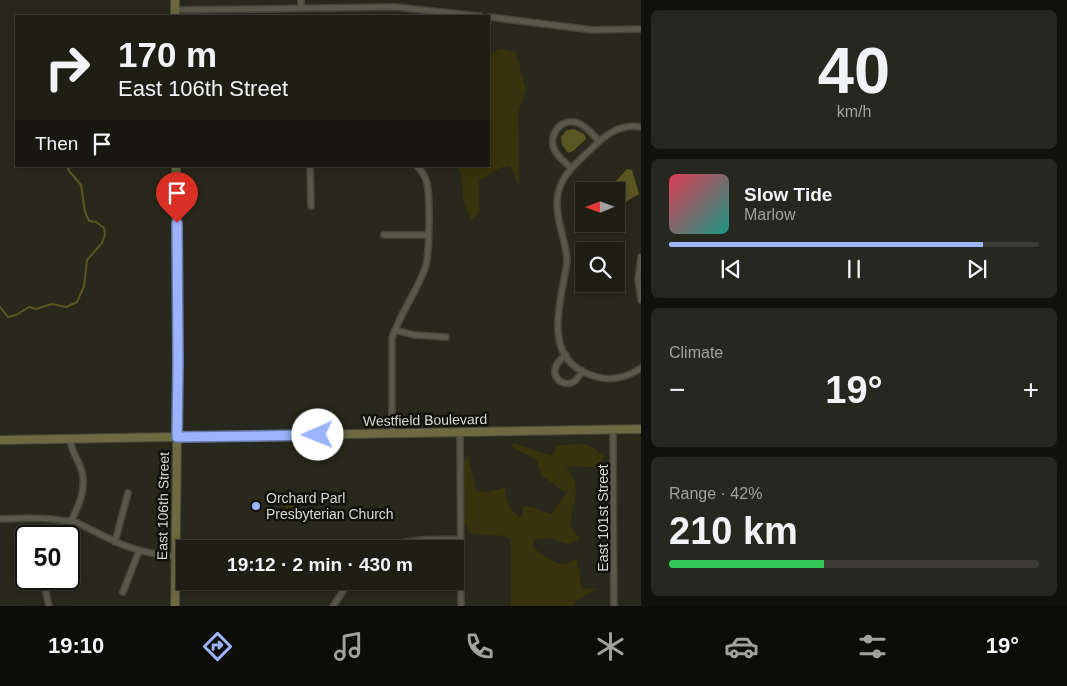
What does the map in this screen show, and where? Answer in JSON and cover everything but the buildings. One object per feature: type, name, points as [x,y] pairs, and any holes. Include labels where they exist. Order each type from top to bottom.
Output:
[{"type":"main road","points":[[175,0],[175,13]]},
{"type":"main road","name":"East 106th Street","points":[[175,606],[178,362],[176,167]]},
{"type":"main road","name":"Westfield Boulevard","points":[[0,440],[641,430]]},
{"type":"street","points":[[301,0],[301,8]]},
{"type":"street","points":[[175,13],[395,6],[472,15]]},
{"type":"street","points":[[490,17],[593,30],[641,29]]},
{"type":"street","points":[[571,168],[556,152],[553,145],[553,136],[560,125],[571,122],[580,124],[599,141]]},
{"type":"street","points":[[640,371],[610,379],[582,371],[566,355],[559,342],[557,329],[567,258],[556,204],[562,181],[571,168],[599,141],[609,133],[619,129],[630,126],[641,127]]},
{"type":"street","points":[[310,167],[311,206]]},
{"type":"street","points":[[392,434],[392,344],[395,330],[425,270],[428,253],[428,190],[426,178],[418,168]]},
{"type":"street","points":[[384,235],[428,235]]},
{"type":"street","points":[[641,257],[638,279],[641,300]]},
{"type":"street","points":[[395,330],[414,335],[446,337]]},
{"type":"street","points":[[566,355],[554,366],[555,374],[559,380],[565,383],[573,382],[582,371]]},
{"type":"street","name":"East 101st Street","points":[[613,430],[614,606]]},
{"type":"street","points":[[460,432],[460,606]]},
{"type":"street","points":[[69,525],[79,504],[83,477],[79,463],[70,448],[70,439]]},
{"type":"street","points":[[115,542],[128,493]]},
{"type":"street","points":[[0,519],[41,518],[71,521],[139,551],[175,556]]},
{"type":"street","points":[[410,540],[460,539]]},
{"type":"street","points":[[123,592],[139,551]]},
{"type":"street","points":[[45,590],[49,606]]},
{"type":"street","points":[[333,606],[344,590]]},
{"type":"shaded area","points":[[501,49],[516,53],[526,90],[518,114],[519,185],[510,166],[502,167],[479,180],[479,213],[471,220],[464,204],[461,174],[458,167],[490,167],[491,53]]},
{"type":"shaded area","points":[[574,129],[584,134],[586,139],[568,153],[562,145],[561,137],[567,130]]},
{"type":"shaded area","points":[[627,169],[632,170],[639,194],[625,204],[625,182],[615,182]]},
{"type":"shaded area","points":[[513,443],[552,456],[557,445],[587,444],[604,456],[600,468],[566,466],[575,481],[576,493],[570,525],[580,539],[567,544],[551,538],[534,540],[533,547],[552,561],[565,564],[577,559],[582,589],[597,588],[575,602],[573,606],[511,606],[511,544],[509,538],[469,533],[463,517],[463,464],[468,455],[476,491],[489,492],[506,487],[506,497],[509,504],[513,511],[521,518],[523,507],[532,507],[551,514],[566,493],[541,475],[537,460],[512,447]]},
{"type":"shaded area","points":[[283,495],[296,495],[295,516],[286,513],[286,500],[283,498]]},
{"type":"waterway","points":[[67,167],[70,173]]},
{"type":"waterway","points":[[0,307],[8,317],[16,315],[29,307],[36,309],[52,304],[66,307],[77,302],[84,286],[87,260],[102,243],[105,234],[104,228],[96,222],[89,221],[85,212],[81,185],[71,173]]},
{"type":"place","name":"Orchard Parl Presbyterian Church","points":[[256,506]]},
{"type":"route","points":[[177,223],[177,437],[318,435]]}]
